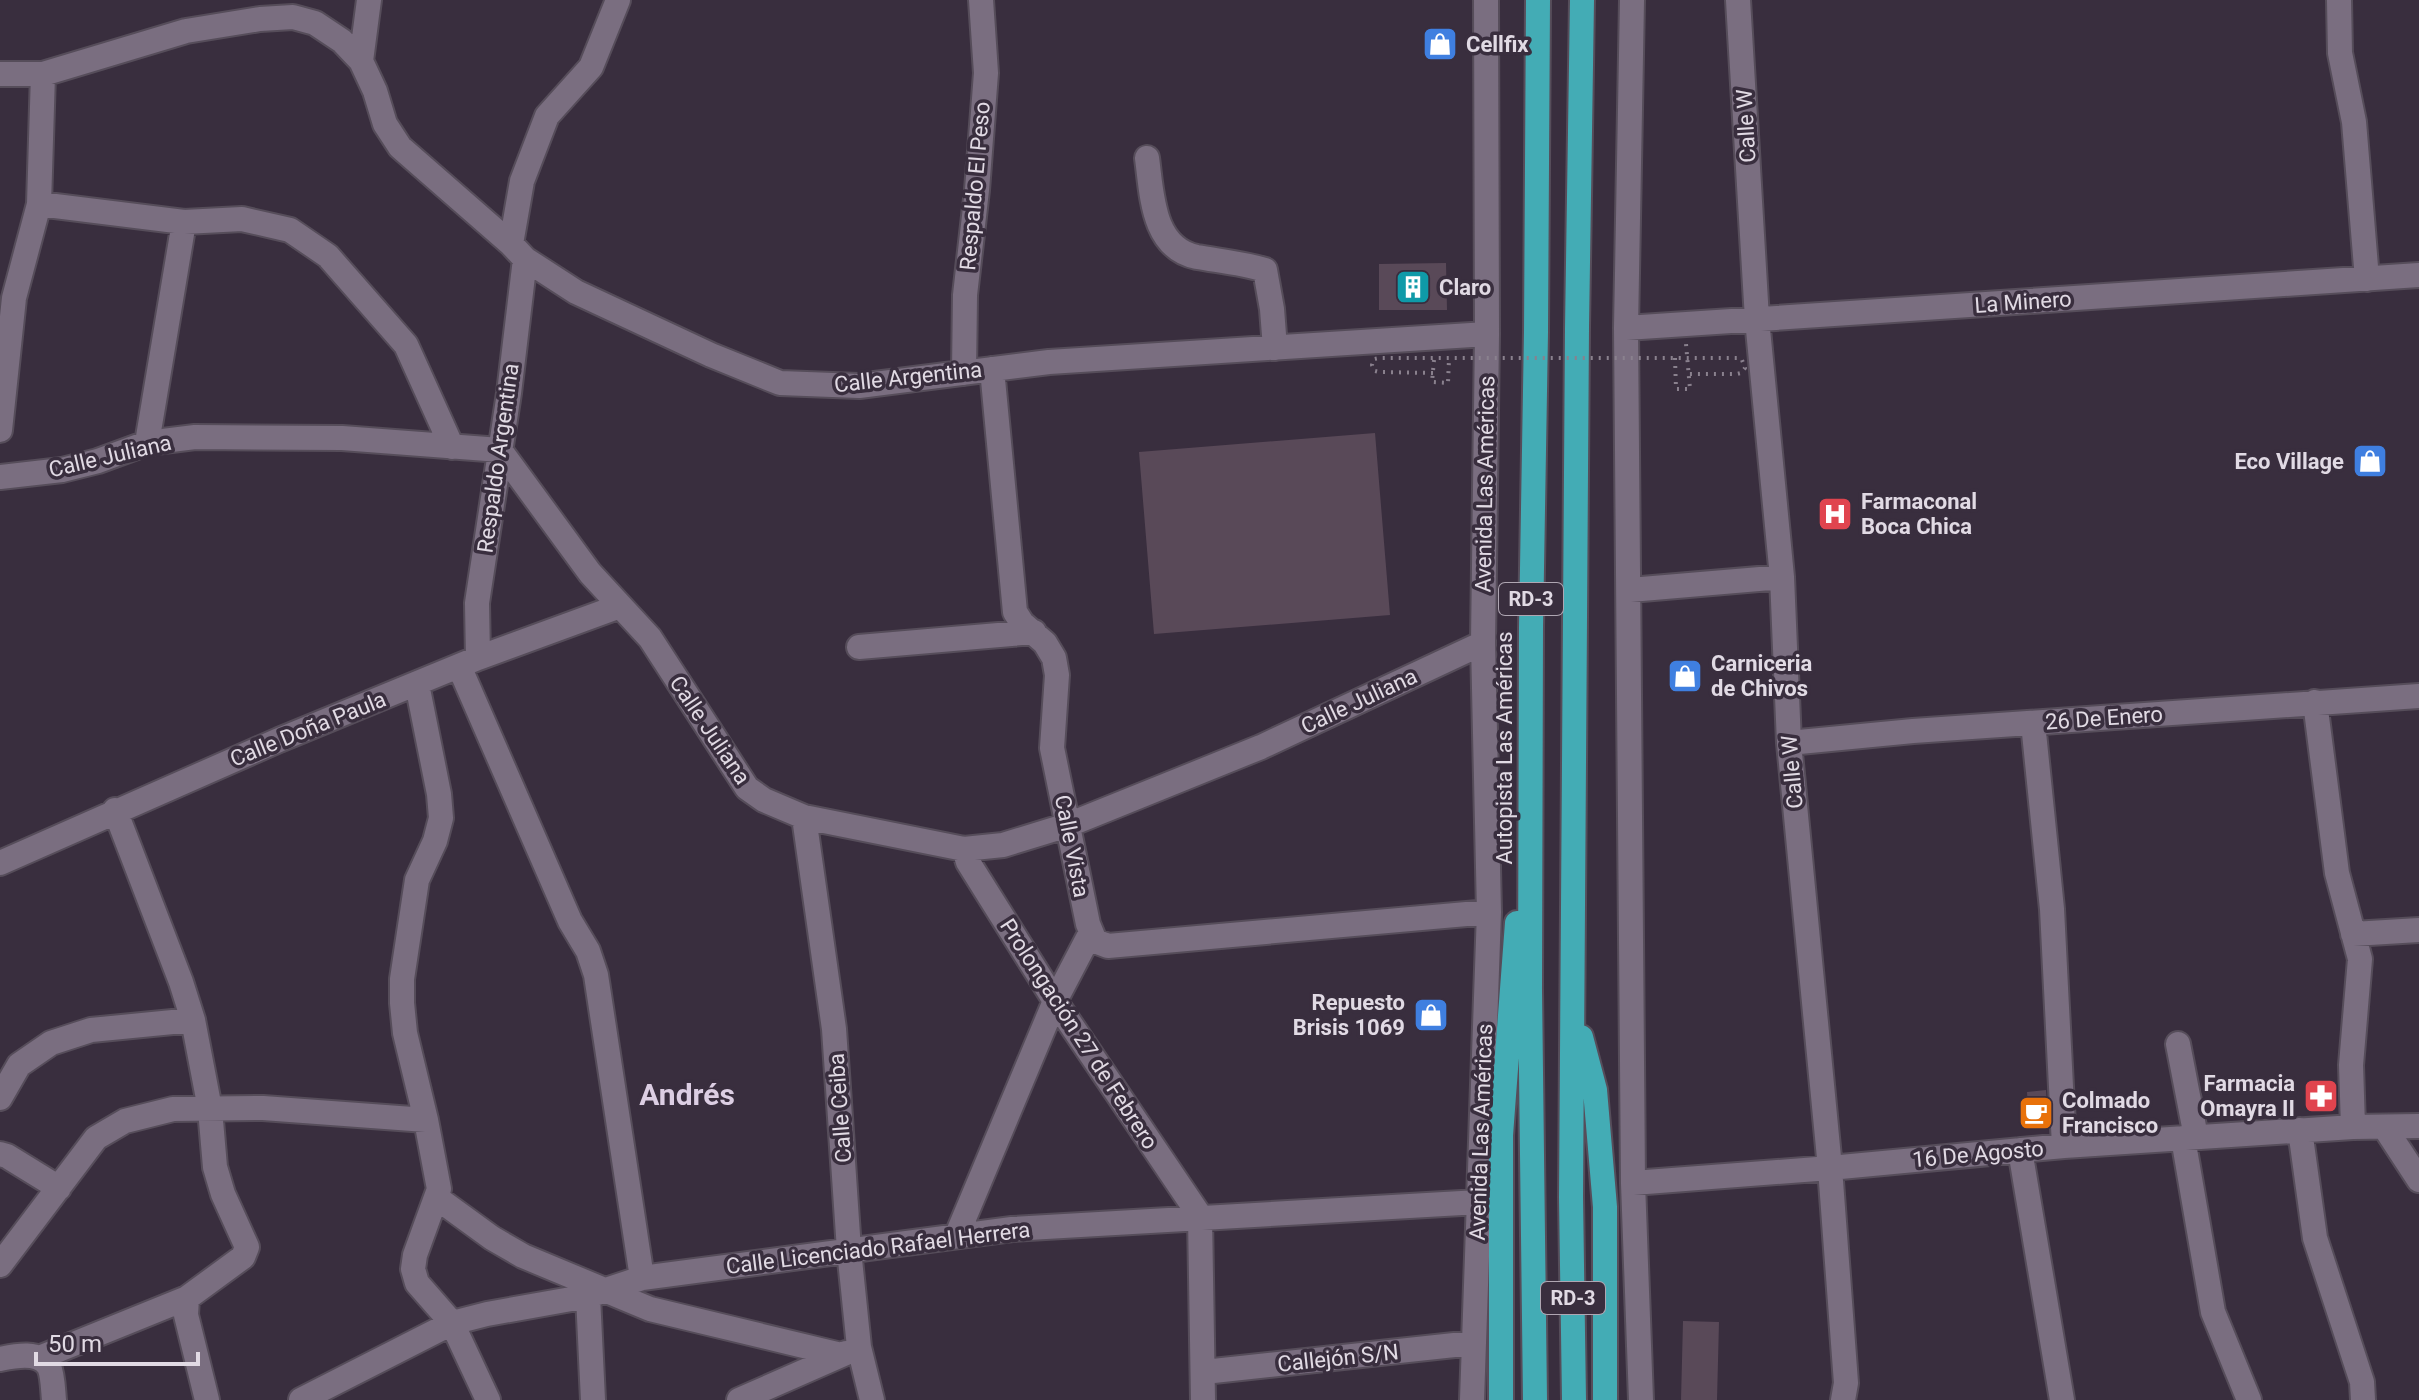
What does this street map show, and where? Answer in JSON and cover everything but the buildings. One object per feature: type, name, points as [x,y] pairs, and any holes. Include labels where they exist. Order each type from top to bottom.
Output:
[{"type":"highway","name":"Autopista Las Américas","points":[[1535,1400],[1530,805],[1538,0]]},
{"type":"highway","name":"RD-3","points":[[1574,1400],[1572,1006],[1582,0]]},
{"type":"highway","points":[[1501,1400],[1501,1135],[1512,961],[1530,805]]},
{"type":"highway","points":[[1572,1006],[1595,1090],[1605,1207],[1605,1400]]},
{"type":"street","points":[[273,0],[293,17]]},
{"type":"street","points":[[361,61],[369,0]]},
{"type":"street","name":"Respaldo Argentina","points":[[468,662],[500,450],[522,181],[547,116],[591,67],[618,0]]},
{"type":"street","name":"Respaldo El Peso","points":[[964,373],[965,295],[986,73],[981,0]]},
{"type":"street","name":"Avenida Las Américas","points":[[1472,1400],[1489,912],[1483,643],[1487,334],[1486,0]]},
{"type":"street","points":[[1632,0],[1626,328],[1633,1183],[1641,1400]]},
{"type":"street","name":"Calle W","points":[[1738,0],[1757,319],[1782,577],[1789,743],[1830,1168],[1846,1383],[1843,1400]]},
{"type":"street","points":[[2339,0],[2340,53],[2354,122],[2367,279]]},
{"type":"street","points":[[0,74],[43,74],[186,31],[293,17],[315,23],[342,41],[361,61]]},
{"type":"street","name":"Calle Argentina","points":[[361,61],[375,91],[385,124],[400,147],[518,252],[576,292],[711,355],[780,383],[859,386],[1049,362],[1487,334]]},
{"type":"street","points":[[0,430],[8,286],[39,204],[43,74]]},
{"type":"street","points":[[1147,158],[1157,221],[1169,243],[1193,256],[1242,262],[1265,270],[1275,348]]},
{"type":"street","points":[[39,204],[184,222],[242,219],[290,230],[328,256],[406,345],[452,447]]},
{"type":"street","points":[[147,443],[184,222]]},
{"type":"street","name":"La Minero","points":[[1626,328],[2419,275]]},
{"type":"street","name":"Calle Vista","points":[[992,369],[1015,612],[1022,623],[1045,643],[1054,658],[1057,675],[1052,748],[1090,934]]},
{"type":"street","name":"Calle Juliana","points":[[0,477],[62,470],[147,443],[195,437],[312,438],[500,450],[590,573],[650,638],[747,788],[764,800],[804,817],[964,849],[1003,845],[1068,825],[1261,747],[1483,643]]},
{"type":"street","points":[[1630,590],[1782,577]]},
{"type":"street","name":"Calle Doña Paula","points":[[0,863],[279,740],[468,662],[620,606]]},
{"type":"street","points":[[859,647],[1034,632]]},
{"type":"street","points":[[468,662],[570,921],[588,951],[596,975],[642,1278]]},
{"type":"street","points":[[417,684],[441,818],[435,841],[417,880],[402,979],[402,1003],[405,1033],[439,1189],[415,1255],[413,1269],[417,1283],[452,1323],[488,1400]]},
{"type":"street","name":"26 De Enero","points":[[1789,743],[2419,696]]},
{"type":"street","points":[[2315,702],[2337,873],[2360,959],[2351,1065],[2353,1127]]},
{"type":"street","points":[[2033,723],[2052,909],[2064,1146]]},
{"type":"street","points":[[39,1358],[187,1298],[243,1257],[247,1247],[223,1194],[215,1167],[210,1109],[193,1020],[115,810]]},
{"type":"street","name":"Calle Ceiba","points":[[804,817],[834,1029],[849,1250],[850,1351],[874,1399]]},
{"type":"street","name":"Prolongación 27 de Febrero","points":[[964,849],[968,862],[1055,1001],[1200,1216]]},
{"type":"street","points":[[957,1235],[1055,1001],[1090,934],[1095,941],[1108,946],[1489,912]]},
{"type":"street","points":[[2353,934],[2419,930]]},
{"type":"street","points":[[0,1098],[19,1065],[51,1043],[91,1030],[193,1020]]},
{"type":"street","points":[[2178,1044],[2213,1312],[2249,1400]]},
{"type":"street","points":[[0,1265],[96,1138],[125,1121],[173,1109],[263,1108],[426,1120]]},
{"type":"street","name":"16 De Agosto","points":[[1633,1183],[2064,1146],[2353,1127],[2419,1126]]},
{"type":"street","points":[[2385,1128],[2419,1180]]},
{"type":"street","points":[[2300,1130],[2315,1238],[2362,1382],[2363,1400]]},
{"type":"street","points":[[2020,1150],[2062,1400]]},
{"type":"street","points":[[0,1154],[59,1188]]},
{"type":"street","points":[[437,1198],[492,1238],[597,1294],[650,1309],[850,1351]]},
{"type":"street","name":"Calle Licenciado Rafael Herrera","points":[[301,1400],[452,1323],[597,1294],[642,1278],[1012,1229],[1479,1202]]},
{"type":"street","points":[[1200,1216],[1203,1400]]},
{"type":"street","points":[[593,1400],[597,1294]]},
{"type":"street","points":[[187,1298],[186,1315],[207,1400]]},
{"type":"street","name":"Callejón S/N","points":[[1204,1372],[1473,1343]]},
{"type":"street","points":[[739,1400],[850,1351]]},
{"type":"street","points":[[0,1357],[25,1355],[39,1358],[49,1367],[54,1400]]},
{"type":"path","points":[[1675,358],[1676,389],[1690,389],[1684,325]]},
{"type":"path","points":[[1449,359],[1448,383],[1432,382],[1433,373],[1379,372],[1372,365],[1374,359],[1379,358],[1739,358],[1745,368],[1737,374],[1689,374]]},
{"type":"place","name":"Cellfix","points":[[1440,44]]},
{"type":"place","name":"Claro","points":[[1413,287]]},
{"type":"place","name":"Eco Village","points":[[2370,461]]},
{"type":"place","name":"Farmaconal Boca Chica","points":[[1835,514]]},
{"type":"place","name":"Carniceria de Chivos","points":[[1685,676]]},
{"type":"place","name":"Repuesto Brisis 1069","points":[[1431,1015]]},
{"type":"place","name":"Farmacia Omayra II","points":[[2321,1096]]},
{"type":"place","name":"Colmado Francisco","points":[[2036,1113]]},
{"type":"district","name":"Andrés","points":[[687,1094]]}]
